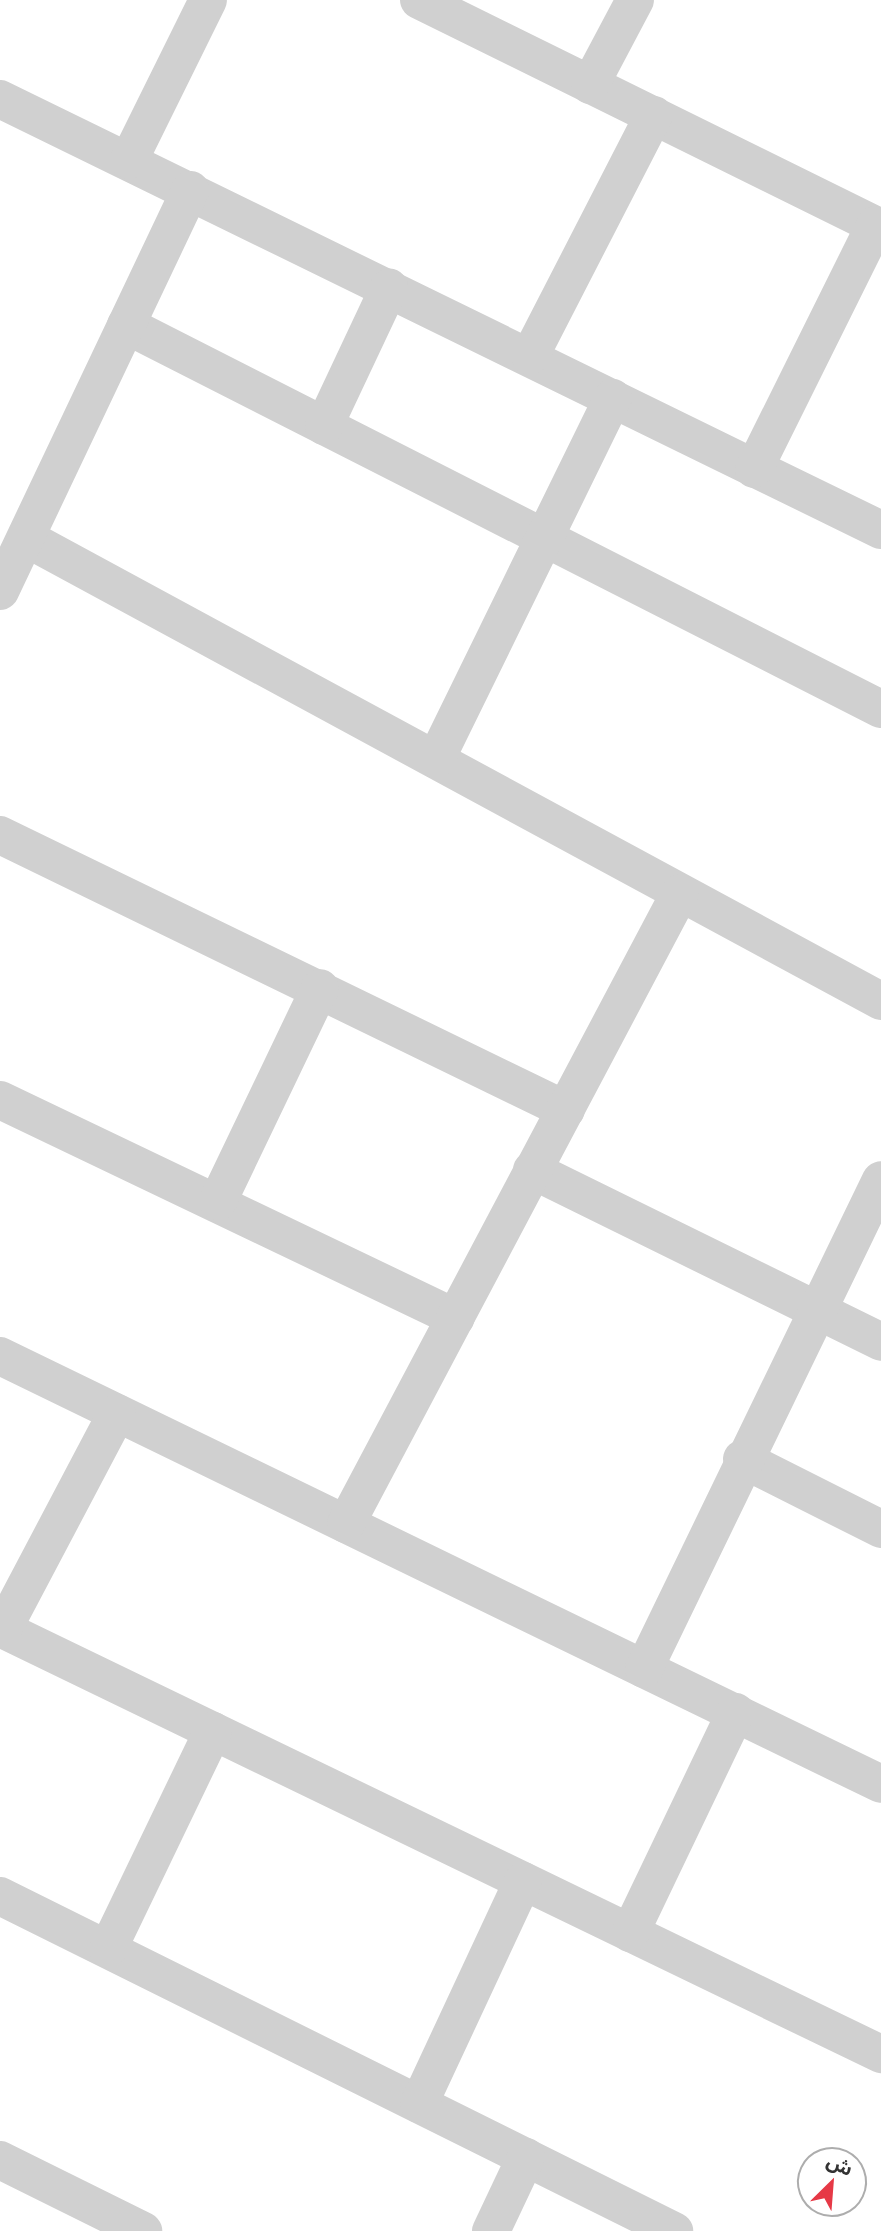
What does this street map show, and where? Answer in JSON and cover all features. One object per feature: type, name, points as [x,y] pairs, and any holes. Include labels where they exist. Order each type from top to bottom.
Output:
[{"type":"street","points":[[129,160],[208,0]]},
{"type":"street","points":[[419,0],[878,226],[754,469]]},
{"type":"street","points":[[590,85],[635,0]]},
{"type":"street","points":[[0,99],[881,530]]},
{"type":"street","points":[[530,356],[654,115]]},
{"type":"street","points":[[0,591],[190,190]]},
{"type":"street","points":[[324,426],[389,288]]},
{"type":"street","points":[[126,326],[881,709]]},
{"type":"street","points":[[436,760],[547,538],[613,398]]},
{"type":"street","points":[[26,538],[881,1001]]},
{"type":"street","points":[[0,835],[320,988],[566,1111]]},
{"type":"street","points":[[346,1524],[680,893]]},
{"type":"street","points":[[218,1201],[320,988]]},
{"type":"street","points":[[0,1100],[218,1201],[456,1318]]},
{"type":"street","points":[[532,1170],[881,1342]]},
{"type":"street","points":[[644,1668],[742,1459],[881,1180]]},
{"type":"street","points":[[0,1356],[881,1784]]},
{"type":"street","points":[[117,1413],[1,1629],[881,2054]]},
{"type":"street","points":[[742,1459],[881,1529]]},
{"type":"street","points":[[630,1933],[736,1712]]},
{"type":"street","points":[[108,1950],[213,1731]]},
{"type":"street","points":[[419,2104],[523,1881]]},
{"type":"street","points":[[0,1896],[674,2231]]},
{"type":"street","points":[[491,2231],[526,2157]]},
{"type":"street","points":[[0,2160],[144,2231]]}]
